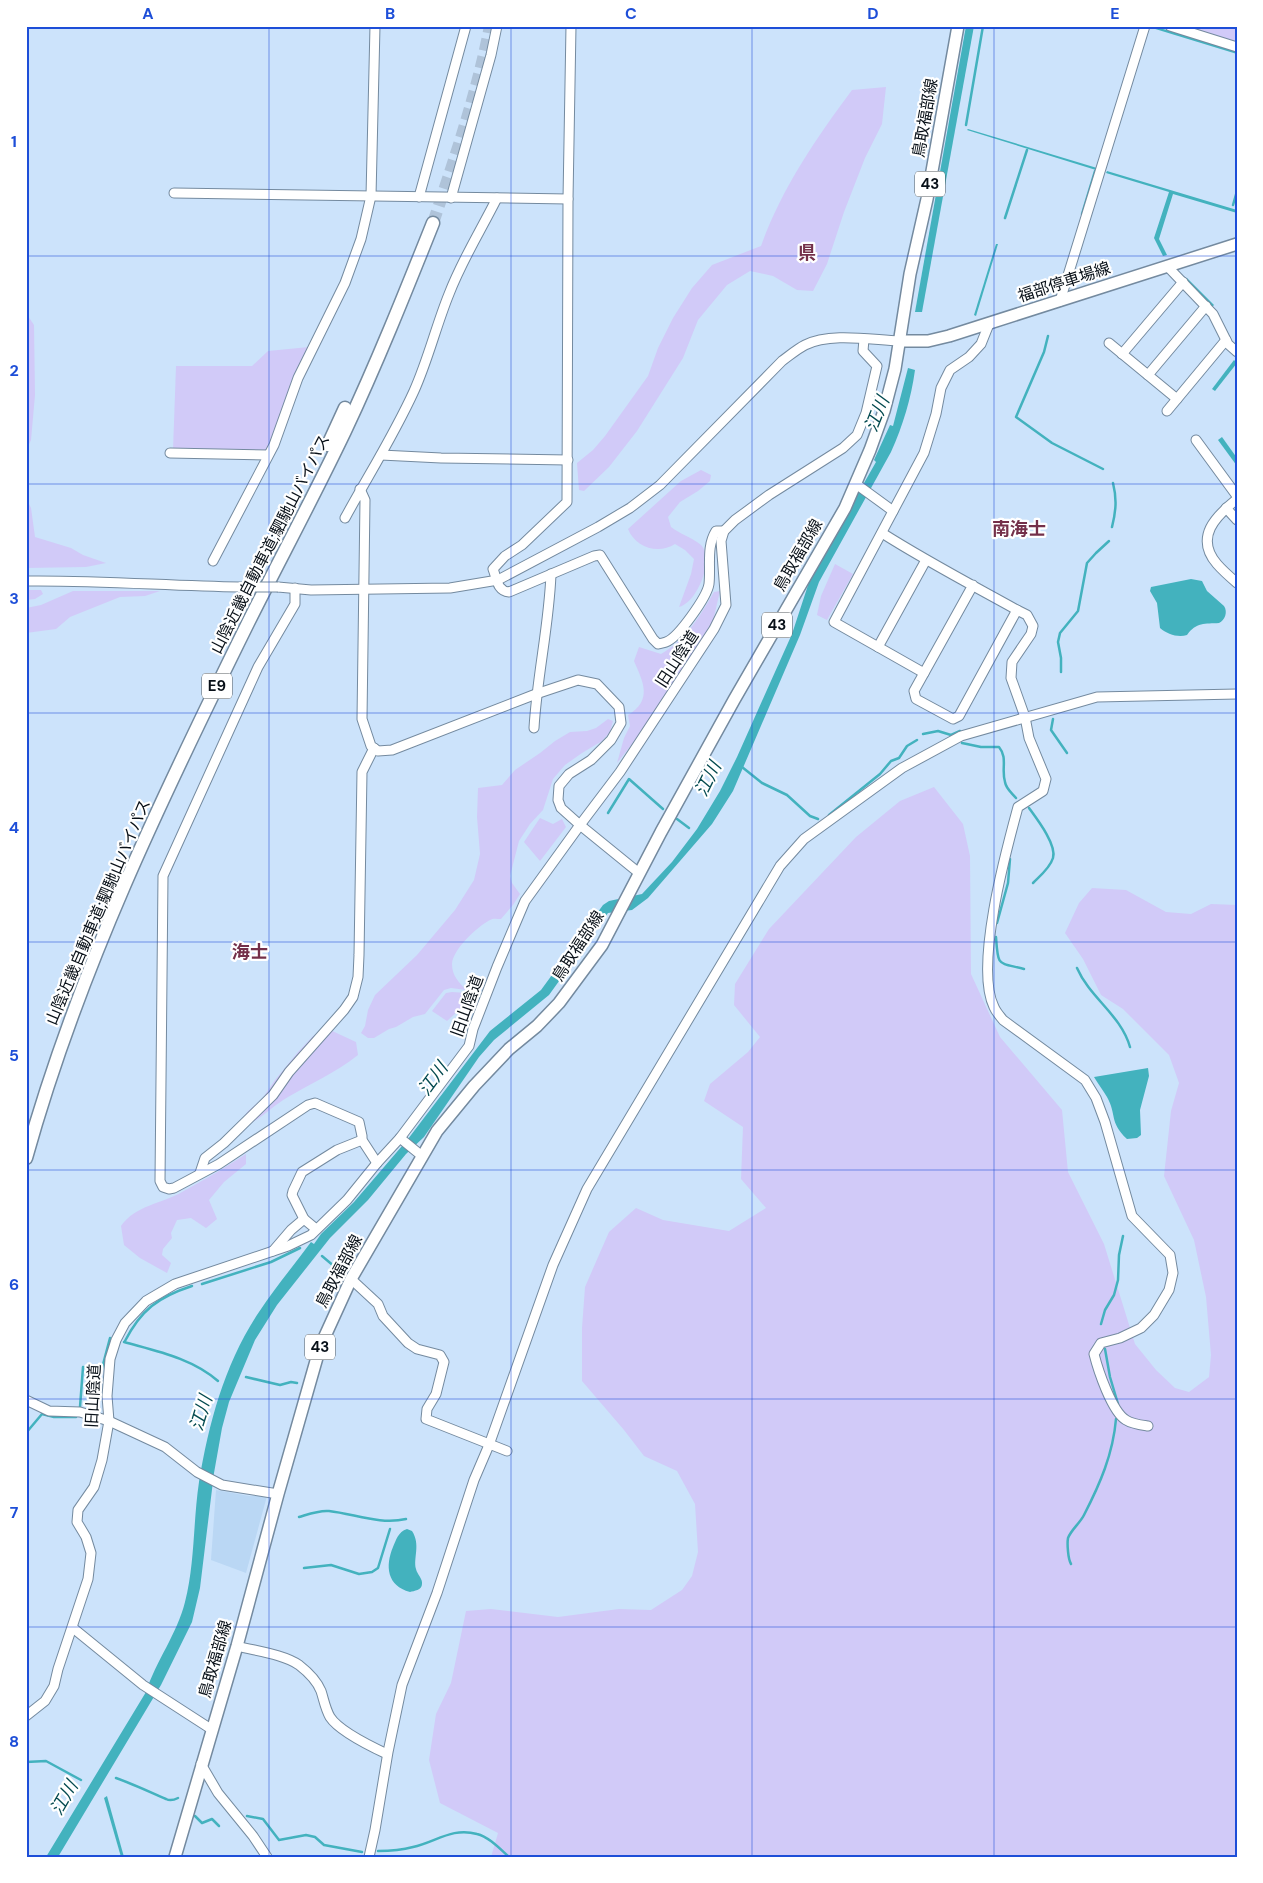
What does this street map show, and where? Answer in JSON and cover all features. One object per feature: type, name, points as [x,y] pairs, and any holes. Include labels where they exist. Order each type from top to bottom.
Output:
[{"type":"highway","name":"山陰近畿自動車道;駟馳山バイパス","points":[[26,1133],[52,1048],[135,841],[337,427],[430,222],[393,322],[345,430],[247,624],[123,888],[58,1052],[26,1158]]},
{"type":"main road","name":"鳥取福部線","points":[[175,1857],[320,1346],[351,1279],[418,1153],[474,1086],[509,1049],[537,1026],[559,1003],[602,945],[639,873],[739,692],[845,508],[856,484],[884,411],[895,369],[910,274],[929,190],[958,26]]},
{"type":"main road","name":"福部停車場線","points":[[899,342],[928,341],[949,336],[1237,244]]},
{"type":"street","points":[[214,561],[274,444],[298,378],[345,283],[361,239],[371,196],[375,26]]},
{"type":"street","points":[[419,197],[466,26]]},
{"type":"street","points":[[450,198],[491,55],[497,26]]},
{"type":"street","points":[[571,26],[568,199],[567,502],[522,545],[505,556],[496,565],[493,569],[500,588],[504,592],[509,592],[600,555],[653,639],[658,644],[667,642],[688,621],[702,602],[709,586],[710,546],[716,531],[724,531],[767,496],[842,448],[857,434],[866,413],[877,366],[863,351],[864,339]]},
{"type":"street","points":[[1060,301],[1145,26]]},
{"type":"street","points":[[1170,26],[1237,47]]},
{"type":"street","points":[[174,193],[568,199]]},
{"type":"street","points":[[345,518],[394,432],[415,388],[439,318],[462,263],[497,198]]},
{"type":"street","points":[[1167,266],[1213,314],[1226,340],[1237,352]]},
{"type":"street","points":[[1122,354],[1183,282]]},
{"type":"street","points":[[1148,375],[1206,306]]},
{"type":"street","points":[[924,673],[834,622],[924,453],[936,414],[941,388],[950,370],[981,344],[989,324]]},
{"type":"street","points":[[26,581],[66,580],[187,586],[278,587],[311,590],[450,588],[498,580],[630,508],[660,485],[782,361],[805,345],[819,339],[864,339],[899,342]]},
{"type":"street","points":[[1167,411],[1226,340]]},
{"type":"street","points":[[1109,343],[1177,399]]},
{"type":"street","points":[[1196,440],[1237,497],[1210,525],[1207,545],[1216,563],[1237,583]]},
{"type":"street","points":[[170,453],[268,455]]},
{"type":"street","points":[[381,455],[568,460]]},
{"type":"street","points":[[856,484],[894,511]]},
{"type":"street","points":[[360,489],[365,500],[362,719],[368,738],[374,748],[378,751],[392,750],[536,694],[578,680],[597,684],[619,707],[621,722],[611,740],[591,760],[568,774],[560,786],[558,800],[561,808],[639,873]]},
{"type":"street","points":[[1226,508],[1237,520]]},
{"type":"street","name":"旧山陰道","points":[[26,1716],[45,1701],[54,1686],[88,1578],[91,1553],[86,1537],[77,1522],[78,1510],[94,1487],[109,1421],[107,1396],[110,1359],[116,1340],[125,1323],[134,1311],[146,1301],[175,1284],[273,1252],[311,1235],[347,1200],[377,1163],[402,1140],[469,1046],[473,1029],[525,901],[620,772],[714,629],[726,605],[721,541],[724,531]]},
{"type":"street","points":[[882,533],[926,560],[1027,615],[1033,626],[1031,634],[1012,662],[1011,678],[1025,717],[1029,738],[1046,779],[1043,791],[1018,807],[998,884],[986,967],[993,1007],[1003,1020],[1085,1080],[1096,1098],[1105,1122],[1132,1216],[1170,1255],[1173,1273],[1168,1290],[1154,1315],[1141,1328],[1120,1338],[1101,1343],[1094,1354],[1097,1366],[1117,1411],[1125,1420],[1148,1426]]},
{"type":"street","points":[[878,646],[926,560]]},
{"type":"street","points":[[534,728],[536,694],[550,597],[551,574]]},
{"type":"street","points":[[973,585],[914,691],[916,699],[953,719],[959,716],[1017,610]]},
{"type":"street","points":[[295,588],[295,604],[258,667],[164,876],[160,1181],[163,1187],[169,1189],[219,1164],[311,1104],[318,1104],[359,1122],[362,1140],[377,1163]]},
{"type":"street","points":[[369,1857],[402,1685],[437,1593],[474,1480],[489,1445],[544,1287],[587,1189],[780,866],[804,839],[902,768],[961,736],[1097,697],[1237,694]]},
{"type":"street","points":[[200,1173],[205,1158],[273,1095],[289,1072],[354,996],[358,977],[359,955],[362,772],[374,748]]},
{"type":"street","points":[[316,1230],[304,1219],[292,1196],[302,1172],[337,1150],[362,1140]]},
{"type":"street","points":[[402,1140],[418,1153]]},
{"type":"street","points":[[273,1252],[291,1230],[304,1219]]},
{"type":"street","points":[[351,1279],[378,1304],[383,1316],[408,1344],[417,1349],[440,1355],[444,1362],[436,1394],[426,1409],[426,1419],[507,1451]]},
{"type":"street","points":[[26,1400],[48,1411],[80,1412],[109,1421],[164,1447],[197,1472],[222,1485],[278,1494]]},
{"type":"street","points":[[72,1628],[143,1685],[211,1729]]},
{"type":"street","points":[[236,1646],[287,1659],[298,1664],[316,1682],[331,1719],[351,1735],[388,1754]]},
{"type":"street","points":[[201,1764],[218,1793],[254,1836],[267,1857]]},
{"type":"shaded area","points":[[966,26],[974,26],[922,312],[915,312]]},
{"type":"shaded area","points":[[1153,26],[1237,51],[1237,54],[1152,28]]},
{"type":"shaded area","points":[[1178,26],[1237,26],[1237,44]]},
{"type":"shaded area","points":[[886,87],[882,124],[865,158],[844,212],[827,264],[813,291],[797,290],[773,276],[750,271],[727,285],[698,320],[683,358],[637,431],[609,467],[584,491],[579,490],[577,463],[593,450],[605,436],[648,376],[658,348],[673,318],[692,288],[712,265],[761,246],[769,225],[800,165],[852,90]]},
{"type":"shaded area","points":[[968,129],[1097,168],[1096,170]]},
{"type":"shaded area","points":[[1107,171],[1237,210],[1237,213],[1173,194],[1159,239],[1167,255],[1163,256],[1154,238],[1169,192],[1106,173]]},
{"type":"shaded area","points":[[996,244],[998,244],[976,316],[974,315]]},
{"type":"shaded area","points":[[1187,278],[1214,305],[1212,307],[1186,280]]},
{"type":"shaded area","points":[[26,313],[34,325],[35,395],[31,440],[26,451]]},
{"type":"shaded area","points":[[309,347],[292,381],[270,446],[264,452],[173,450],[176,366],[252,366],[268,351]]},
{"type":"shaded area","points":[[1234,360],[1237,363],[1215,391],[1212,389]]},
{"type":"shaded area","points":[[908,368],[915,370],[909,402],[891,452],[819,582],[800,635],[733,791],[712,824],[648,898],[632,910],[608,913],[549,995],[494,1040],[479,1057],[424,1137],[406,1154],[368,1200],[330,1238],[277,1305],[255,1340],[229,1402],[222,1428],[214,1473],[200,1588],[192,1622],[161,1685],[58,1857],[46,1857],[146,1692],[181,1614],[191,1572],[199,1482],[213,1415],[228,1372],[247,1331],[265,1303],[311,1242],[314,1244],[321,1234],[354,1202],[408,1139],[490,1031],[541,990],[603,905],[609,901],[642,894],[672,862],[697,829],[720,791],[737,757],[792,634],[811,576],[876,462],[874,460],[890,425],[893,426]]},
{"type":"shaded area","points":[[1222,437],[1237,458],[1237,466],[1218,440]]},
{"type":"shaded area","points":[[701,470],[711,475],[710,481],[680,502],[668,517],[671,527],[701,545],[705,552],[706,560],[705,570],[698,589],[686,604],[679,607],[691,574],[694,559],[675,544],[661,549],[641,545],[628,529],[681,481]]},
{"type":"shaded area","points":[[26,498],[31,508],[35,537],[71,548],[83,555],[106,563],[86,567],[26,568]]},
{"type":"shaded area","points":[[835,564],[853,574],[827,620],[817,615],[821,596]]},
{"type":"shaded area","points":[[1191,579],[1202,581],[1207,591],[1224,606],[1225,616],[1219,623],[1197,626],[1187,635],[1176,636],[1169,634],[1160,628],[1157,603],[1150,591],[1151,587]]},
{"type":"shaded area","points":[[26,590],[41,590],[43,594],[35,599],[26,600]]},
{"type":"shaded area","points":[[73,591],[160,591],[145,596],[120,597],[70,617],[56,629],[26,633],[26,608],[41,605]]},
{"type":"shaded area","points":[[720,591],[713,621],[652,719],[617,763],[624,738],[630,726],[628,715],[641,703],[643,697],[643,683],[634,661],[639,647],[661,654],[670,648],[692,627],[714,592]]},
{"type":"shaded area","points":[[608,719],[613,721],[610,732],[602,741],[565,765],[553,779],[543,810],[530,824],[519,841],[510,876],[512,883],[520,894],[513,905],[501,919],[491,919],[466,939],[453,958],[453,972],[466,990],[451,988],[444,990],[425,1014],[413,1017],[374,1038],[368,1038],[361,1033],[375,995],[417,955],[455,910],[474,880],[480,854],[477,817],[478,788],[502,785],[515,770],[555,741],[570,732],[587,731],[596,728]]},
{"type":"shaded area","points":[[934,787],[963,824],[970,856],[971,974],[1000,1037],[1062,1110],[1068,1172],[1104,1244],[1135,1344],[1156,1370],[1175,1388],[1189,1392],[1209,1377],[1211,1355],[1206,1297],[1194,1240],[1164,1176],[1171,1111],[1179,1083],[1169,1055],[1123,1009],[1101,995],[1083,959],[1065,933],[1079,903],[1092,888],[1126,890],[1166,912],[1191,914],[1211,904],[1237,905],[1237,1857],[491,1857],[498,1833],[440,1803],[429,1760],[436,1714],[451,1683],[466,1611],[491,1609],[558,1617],[619,1609],[651,1610],[682,1590],[692,1576],[698,1552],[695,1504],[677,1471],[644,1456],[582,1381],[582,1328],[585,1287],[609,1232],[636,1208],[663,1220],[729,1231],[766,1208],[741,1179],[743,1127],[704,1101],[710,1084],[748,1052],[760,1037],[734,1005],[735,984],[769,929],[856,837],[900,801]]},
{"type":"shaded area","points":[[540,818],[553,824],[562,819],[566,827],[540,861],[524,842]]},
{"type":"shaded area","points":[[479,992],[470,1015],[461,1008],[447,1021],[432,1011],[446,993]]},
{"type":"shaded area","points":[[328,1029],[356,1042],[358,1055],[332,1073],[281,1101],[250,1124],[235,1128],[248,1111],[262,1099],[275,1080],[313,1036]]},
{"type":"shaded area","points":[[1148,1068],[1149,1076],[1140,1110],[1141,1135],[1137,1138],[1127,1139],[1115,1123],[1110,1103],[1094,1077]]},
{"type":"shaded area","points":[[246,1154],[246,1164],[224,1182],[209,1200],[217,1219],[206,1228],[191,1218],[177,1220],[171,1233],[172,1238],[163,1249],[162,1255],[171,1263],[167,1273],[140,1258],[124,1245],[121,1226],[127,1219],[141,1209],[182,1192]]},
{"type":"shaded area","points":[[216,1490],[249,1496],[267,1496],[246,1573],[211,1560]]},
{"type":"shaded area","points":[[407,1529],[412,1531],[415,1536],[416,1569],[422,1582],[422,1586],[419,1589],[410,1592],[402,1589],[392,1580],[389,1568],[390,1554],[396,1539],[401,1532]]},
{"type":"shaded area","points":[[107,1796],[124,1857],[121,1857],[104,1798]]},
{"type":"waterway","points":[[966,125],[983,26]]},
{"type":"waterway","points":[[1005,218],[1027,150]]},
{"type":"waterway","points":[[1082,214],[1095,171]]},
{"type":"waterway","points":[[1233,205],[1237,191]]},
{"type":"waterway","points":[[1048,336],[1044,352],[1016,417],[1052,443],[1103,469]]},
{"type":"waterway","points":[[1112,527],[1115,505],[1113,483]]},
{"type":"waterway","points":[[1061,672],[1058,642],[1060,633],[1078,611],[1087,563],[1109,541]]},
{"type":"waterway","points":[[1053,719],[1051,730],[1067,753]]},
{"type":"waterway","points":[[923,734],[938,731],[951,735],[960,731]]},
{"type":"waterway","points":[[829,815],[880,774],[891,761],[899,758],[907,746],[917,740]]},
{"type":"waterway","points":[[962,743],[981,747],[999,747],[1004,759],[1006,784],[1016,798]]},
{"type":"waterway","points":[[742,767],[762,783],[787,795],[810,816],[818,819]]},
{"type":"waterway","points":[[608,813],[629,779],[663,809]]},
{"type":"waterway","points":[[1029,808],[1046,832],[1053,853],[1050,865],[1033,883]]},
{"type":"waterway","points":[[677,819],[689,828]]},
{"type":"waterway","points":[[997,923],[1008,883],[1010,859]]},
{"type":"waterway","points":[[996,937],[997,954],[1001,962],[1024,969]]},
{"type":"waterway","points":[[1077,968],[1083,979],[1120,1025],[1130,1047]]},
{"type":"waterway","points":[[1101,1324],[1105,1310],[1114,1295],[1118,1280],[1119,1255],[1123,1236]]},
{"type":"waterway","points":[[202,1284],[271,1262],[300,1248]]},
{"type":"waterway","points":[[322,1256],[342,1273]]},
{"type":"waterway","points":[[125,1341],[137,1321],[152,1306],[169,1295],[192,1286]]},
{"type":"waterway","points":[[80,1407],[83,1367],[101,1372],[110,1338]]},
{"type":"waterway","points":[[124,1342],[185,1361],[197,1366],[218,1381]]},
{"type":"waterway","points":[[1105,1349],[1110,1377],[1118,1404]]},
{"type":"waterway","points":[[246,1377],[280,1385],[291,1382],[297,1383]]},
{"type":"waterway","points":[[26,1433],[42,1414],[54,1417],[76,1417]]},
{"type":"waterway","points":[[1071,1564],[1068,1538],[1084,1515],[1100,1480],[1109,1457],[1116,1419]]},
{"type":"waterway","points":[[299,1517],[325,1511],[387,1521],[406,1519]]},
{"type":"waterway","points":[[304,1568],[331,1565],[359,1574],[372,1572],[378,1568],[390,1529]]},
{"type":"waterway","name":"江川","points":[[26,1762],[46,1761],[81,1780]]},
{"type":"waterway","points":[[116,1778],[167,1800],[178,1798]]},
{"type":"waterway","points":[[195,1816],[202,1823],[212,1819],[219,1826]]},
{"type":"waterway","points":[[247,1816],[263,1819],[279,1840],[306,1835],[315,1837],[324,1845],[362,1852]]},
{"type":"waterway","points":[[378,1851],[409,1848],[444,1836],[468,1832],[486,1838],[509,1857]]},
{"type":"tunnel","points":[[433,223],[472,101],[490,26]]},
{"type":"district","name":"県","points":[[807,253]]},
{"type":"district","name":"南海士","points":[[1019,529]]},
{"type":"district","name":"海士","points":[[250,952]]}]
